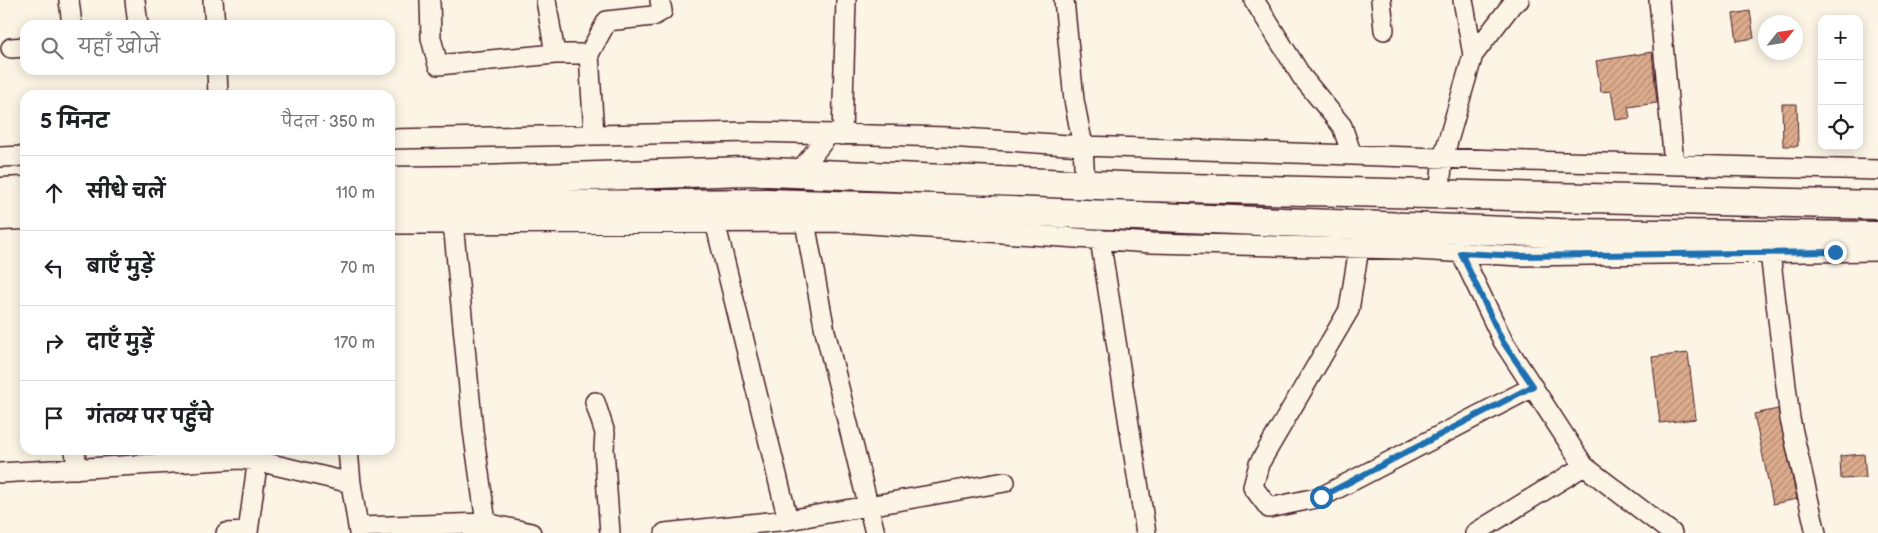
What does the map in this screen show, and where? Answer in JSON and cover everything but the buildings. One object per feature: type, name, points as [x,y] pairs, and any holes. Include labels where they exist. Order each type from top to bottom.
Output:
[{"type":"highway","points":[[395,181],[492,180],[746,171],[1085,185],[1878,205]]},
{"type":"highway","points":[[0,192],[20,191]]},
{"type":"highway","points":[[395,207],[766,203],[835,213],[933,208],[1406,238],[1560,233],[1878,236]]},
{"type":"highway","points":[[0,216],[20,215]]},
{"type":"street","points":[[69,0],[71,20]]},
{"type":"street","points":[[135,0],[137,20]]},
{"type":"street","points":[[213,0],[215,20]]},
{"type":"street","points":[[430,0],[431,38],[438,65],[555,54],[589,54]]},
{"type":"street","points":[[546,0],[555,54]]},
{"type":"street","points":[[594,135],[589,54],[607,21],[653,16],[662,11],[660,0]]},
{"type":"street","points":[[799,172],[836,134],[846,0]]},
{"type":"street","points":[[1064,0],[1074,100],[1083,146],[1085,185]]},
{"type":"street","points":[[1254,0],[1302,77],[1342,126],[1352,155]]},
{"type":"street","points":[[1381,0],[1384,30]]},
{"type":"street","points":[[1463,0],[1473,55]]},
{"type":"street","points":[[1439,194],[1443,158],[1473,55],[1513,3],[1519,0]]},
{"type":"street","points":[[1659,0],[1674,165]]},
{"type":"street","points":[[217,75],[218,90]]},
{"type":"street","points":[[395,139],[754,132],[948,137],[1083,146],[1878,170]]},
{"type":"street","points":[[0,157],[20,156]]},
{"type":"street","points":[[395,224],[453,222],[805,222],[835,213],[1151,243],[1359,248],[1406,238],[1461,253],[1520,256],[1878,251]]},
{"type":"street","points":[[453,222],[473,430],[479,528]]},
{"type":"street","points":[[714,222],[788,520]]},
{"type":"street","points":[[805,222],[825,331],[875,533]]},
{"type":"street","points":[[1100,239],[1146,533]]},
{"type":"street","points":[[1359,248],[1349,310],[1258,464],[1252,487],[1269,508],[1321,497],[1533,386]]},
{"type":"street","points":[[1461,253],[1503,342],[1584,466],[1672,533]]},
{"type":"street","points":[[1770,253],[1790,419],[1816,533]]},
{"type":"street","points":[[595,402],[605,433],[604,449],[610,533]]},
{"type":"street","points":[[76,455],[77,469]]},
{"type":"street","points":[[348,455],[358,530],[479,528],[531,533]]},
{"type":"street","points":[[226,533],[248,532],[258,456]]},
{"type":"street","points":[[0,473],[240,459],[258,456],[351,483]]},
{"type":"street","points":[[1475,533],[1584,466]]},
{"type":"street","points":[[665,533],[744,529],[1006,482]]},
{"type":"route","points":[[1321,497],[1533,386],[1503,342],[1461,253],[1520,256],[1835,252]]}]
